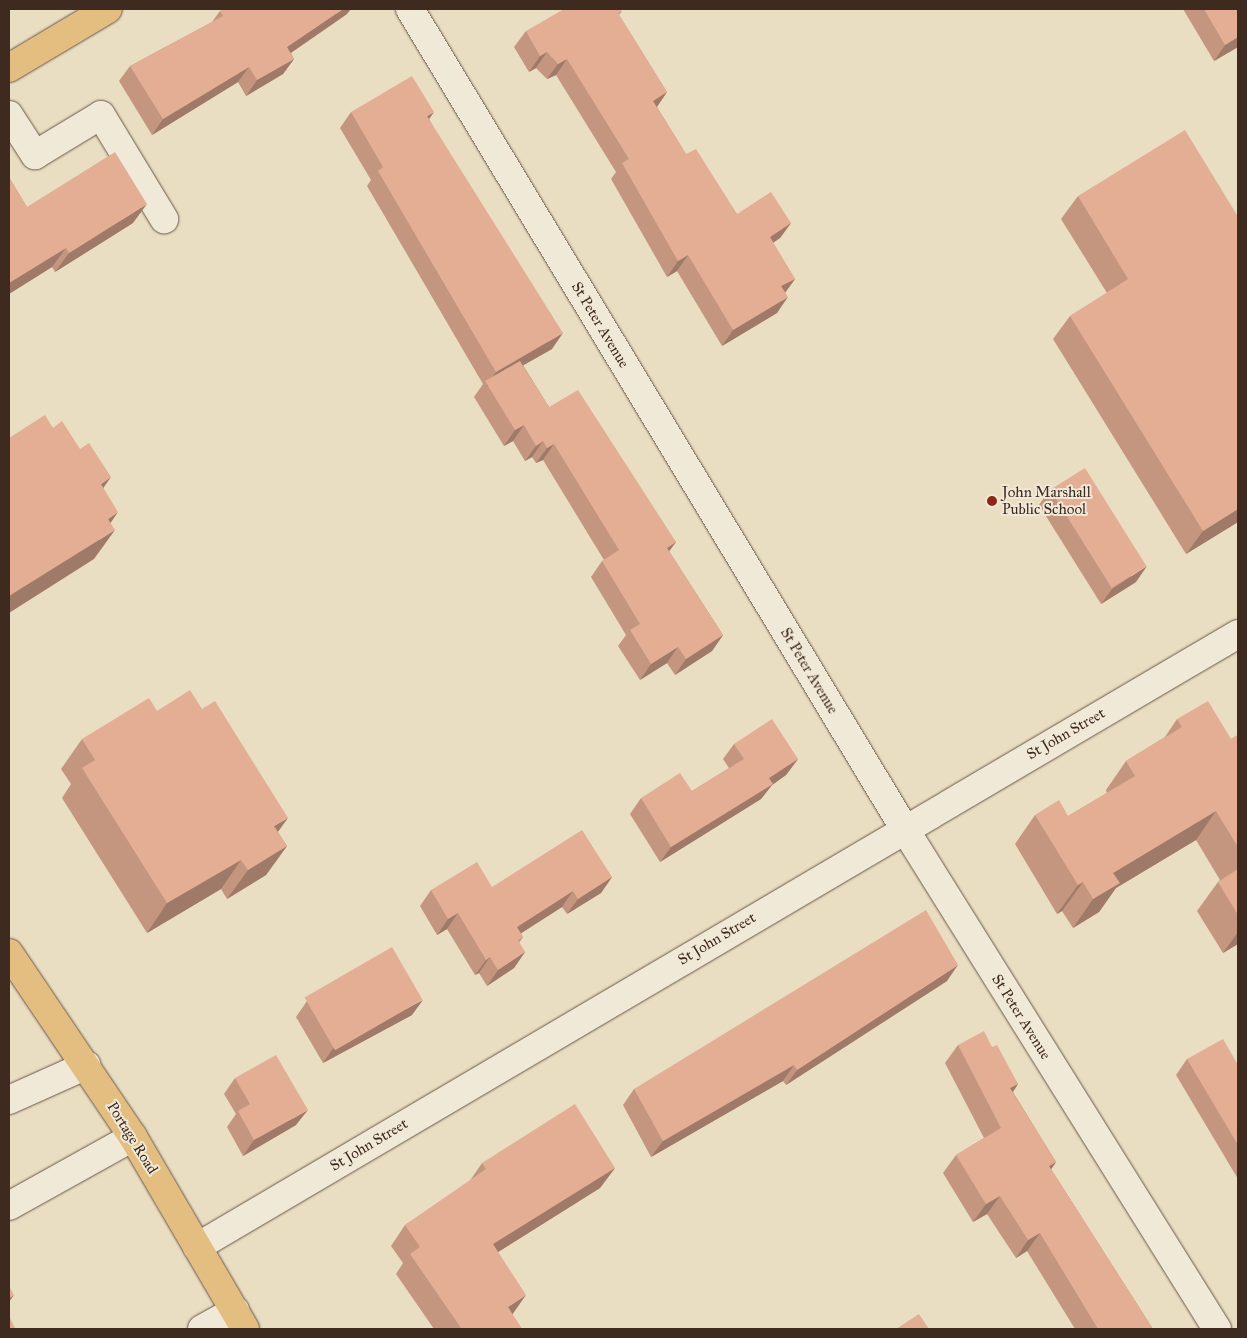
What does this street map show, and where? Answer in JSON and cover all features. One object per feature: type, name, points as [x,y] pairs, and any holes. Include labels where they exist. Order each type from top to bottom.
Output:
[{"type":"main road","points":[[9,68],[108,9]]},
{"type":"main road","name":"Portage Road","points":[[9,953],[87,1065],[133,1137],[240,1320]]},
{"type":"street","name":"St Peter Avenue","points":[[410,9],[904,828],[1216,1329]]},
{"type":"street","points":[[9,115],[35,155],[101,115],[164,219]]},
{"type":"street","name":"St John Street","points":[[197,1247],[904,828],[1238,634]]},
{"type":"street","points":[[9,1100],[87,1065]]},
{"type":"street","points":[[9,1206],[133,1137]]},
{"type":"street","points":[[202,1329],[240,1320]]},
{"type":"building","points":[[223,9],[343,9],[287,47],[294,59],[257,80],[249,67],[163,119],[130,66],[223,16],[220,11]]},
{"type":"building","points":[[564,9],[620,9],[622,11],[618,13],[667,92],[653,101],[686,154],[696,149],[737,214],[771,192],[791,223],[770,237],[795,279],[781,286],[788,297],[733,330],[688,255],[678,261],[622,163],[629,159],[567,59],[558,64],[547,52],[540,56],[526,31]]},
{"type":"building","points":[[1204,9],[1238,9],[1238,37],[1225,45]]},
{"type":"building","points":[[412,76],[434,112],[427,116],[563,333],[496,372],[378,171],[383,167],[351,112]]},
{"type":"building","points":[[1185,130],[1238,215],[1238,509],[1203,531],[1070,316],[1128,279],[1078,196]]},
{"type":"building","points":[[115,152],[147,204],[69,253],[66,248],[9,283],[9,177],[27,207]]},
{"type":"building","points":[[520,361],[549,407],[578,390],[676,542],[667,548],[723,635],[686,659],[678,647],[651,664],[630,630],[640,624],[602,561],[619,550],[554,444],[547,448],[543,441],[536,446],[524,425],[515,430],[485,381]]},
{"type":"building","points":[[45,415],[53,428],[62,421],[80,449],[89,443],[111,477],[101,484],[118,512],[108,519],[115,530],[9,596],[9,438]]},
{"type":"building","points":[[1085,468],[1146,566],[1112,588],[1050,490]]},
{"type":"building","points":[[190,690],[202,709],[215,701],[288,818],[274,826],[287,846],[248,870],[241,860],[167,903],[82,768],[95,760],[82,739],[149,698],[157,711]]},
{"type":"building","points":[[1208,701],[1231,739],[1238,735],[1238,847],[1216,811],[1113,873],[1120,883],[1093,899],[1083,882],[1078,885],[1035,815],[1059,800],[1068,816],[1135,776],[1126,761],[1182,727],[1177,719]]},
{"type":"building","points":[[772,719],[798,759],[769,778],[773,784],[671,847],[641,798],[680,773],[692,791],[744,759],[734,744]]},
{"type":"building","points":[[582,830],[612,877],[578,899],[573,891],[517,927],[523,937],[518,940],[525,952],[498,970],[490,957],[486,960],[458,913],[448,919],[431,890],[477,862],[492,887]]},
{"type":"building","points":[[1238,869],[1238,915],[1218,882]]},
{"type":"building","points":[[926,910],[958,965],[797,1070],[794,1065],[663,1141],[634,1089]]},
{"type":"building","points":[[392,947],[422,1000],[335,1050],[305,998]]},
{"type":"building","points":[[984,1031],[992,1047],[997,1045],[1018,1084],[1010,1088],[1056,1162],[1049,1166],[1153,1329],[1098,1329],[1040,1233],[1028,1240],[1000,1196],[986,1204],[956,1155],[1001,1128],[958,1045]]},
{"type":"building","points":[[1223,1039],[1238,1065],[1238,1145],[1187,1059]]},
{"type":"building","points":[[276,1055],[308,1110],[254,1140],[238,1111],[250,1104],[235,1078]]},
{"type":"building","points":[[575,1104],[615,1168],[493,1244],[526,1295],[508,1307],[522,1329],[460,1329],[410,1254],[420,1247],[405,1225],[486,1169],[482,1163]]},
{"type":"building","points":[[9,1286],[14,1295],[9,1298]]},
{"type":"building","points":[[919,1314],[929,1329],[896,1329]]},
{"type":"building","points":[[9,1316],[15,1328],[9,1329]]},
{"type":"place","name":"John Marshall Public School","points":[[992,501]]}]
